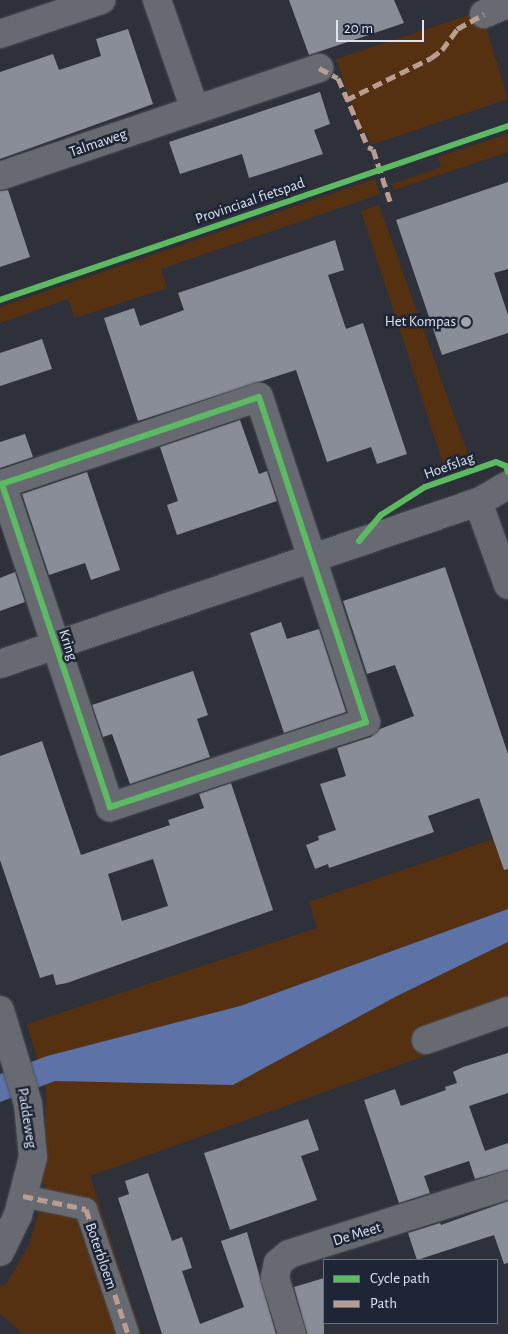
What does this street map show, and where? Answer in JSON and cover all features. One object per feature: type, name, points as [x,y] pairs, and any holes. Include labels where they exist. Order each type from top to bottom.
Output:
[{"type":"street","points":[[0,34],[101,0]]},
{"type":"street","points":[[157,0],[195,110]]},
{"type":"street","name":"Talmaweg","points":[[0,176],[319,68]]},
{"type":"street","name":"Kring","points":[[259,397],[312,556],[366,722],[110,807],[2,484],[111,445],[259,397]]},
{"type":"street","points":[[0,664],[312,556],[478,502],[508,485]]},
{"type":"street","points":[[478,502],[508,585]]},
{"type":"street","name":"Paddeweg","points":[[0,1010],[28,1104],[33,1157],[23,1196],[0,1252]]},
{"type":"street","points":[[426,1040],[508,1011]]},
{"type":"street","name":"De Meet","points":[[292,1334],[275,1278],[278,1263],[289,1254],[508,1185]]},
{"type":"street","name":"Boterbloem","points":[[23,1196],[86,1209],[128,1334]]},
{"type":"shaded area","points":[[481,11],[508,99],[371,145],[366,132],[361,133],[336,59]]},
{"type":"shaded area","points":[[508,134],[508,152],[394,190],[391,184],[441,167],[438,157]]},
{"type":"shaded area","points":[[375,179],[380,194],[161,269],[167,288],[75,318],[68,299],[0,323],[0,307]]},
{"type":"shaded area","points":[[379,205],[468,454],[443,463],[361,211]]},
{"type":"shaded area","points":[[508,834],[508,909],[240,1006],[47,1056],[233,1085],[397,996],[508,942],[508,1026],[90,1176],[141,1334],[23,1334],[0,1313],[0,1286],[6,1284],[29,1245],[46,1186],[38,1179],[46,1123],[46,1088],[27,1024],[317,928],[309,902]]},
{"type":"water","points":[[508,909],[508,942],[397,996],[233,1085],[55,1081],[0,1102],[0,1074],[47,1056],[240,1006]]},
{"type":"building","points":[[289,0],[394,0],[404,23],[309,55]]},
{"type":"building","points":[[128,29],[153,104],[0,159],[0,72],[53,54],[59,70],[101,56],[96,39]]},
{"type":"building","points":[[320,92],[330,124],[314,130],[323,154],[249,178],[242,154],[180,174],[169,142]]},
{"type":"building","points":[[508,182],[508,269],[494,273],[508,315],[508,333],[442,355],[396,220]]},
{"type":"building","points":[[8,190],[30,257],[0,267],[0,191]]},
{"type":"building","points":[[335,240],[344,270],[328,275],[346,329],[363,323],[407,454],[377,464],[371,447],[327,462],[296,370],[138,421],[104,318],[134,308],[140,326],[184,310],[178,293]]},
{"type":"building","points":[[42,339],[52,369],[0,386],[0,353]]},
{"type":"building","points":[[240,420],[259,474],[267,471],[277,501],[177,535],[167,505],[178,501],[160,447]]},
{"type":"building","points":[[25,434],[33,457],[0,468],[0,442]]},
{"type":"building","points":[[87,472],[120,570],[91,580],[85,563],[49,575],[22,494]]},
{"type":"building","points":[[445,567],[508,754],[508,869],[504,870],[479,798],[428,816],[434,832],[329,868],[328,864],[315,869],[306,845],[319,840],[318,836],[336,830],[320,784],[346,776],[337,748],[371,737],[380,729],[414,716],[395,665],[367,674],[343,601]]},
{"type":"building","points":[[15,572],[25,602],[0,611],[0,578]]},
{"type":"building","points":[[281,622],[287,639],[319,629],[346,712],[284,733],[250,633]]},
{"type":"building","points":[[193,671],[208,715],[197,719],[210,757],[130,784],[112,734],[103,737],[92,705]]},
{"type":"building","points":[[42,741],[81,855],[170,825],[168,820],[204,808],[199,794],[231,783],[273,910],[67,983],[56,985],[53,974],[40,978],[0,860],[0,756]],"holes":[[[153,859],[168,906],[122,921],[108,874]]]},
{"type":"building","points":[[508,1053],[508,1093],[469,1106],[485,1151],[508,1143],[508,1170],[475,1179],[469,1161],[424,1176],[430,1193],[399,1203],[364,1100],[395,1089],[401,1106],[446,1090],[445,1087],[457,1083],[453,1072],[463,1067]]},
{"type":"building","points":[[308,1119],[319,1150],[301,1156],[317,1200],[230,1230],[204,1153]]},
{"type":"building","points":[[148,1173],[172,1241],[182,1237],[192,1268],[182,1271],[200,1324],[244,1307],[221,1241],[247,1232],[276,1334],[162,1334],[118,1198],[129,1194],[125,1181]]},
{"type":"building","points":[[508,1201],[508,1263],[504,1264],[494,1235],[417,1259],[408,1233],[440,1223],[441,1225]]},
{"type":"building","points":[[323,1278],[324,1334],[307,1334],[294,1287]]},
{"type":"marked path","points":[[346,100],[431,58],[442,50],[457,29],[484,14]]},
{"type":"marked path","points":[[319,68],[338,78],[368,147],[373,149],[390,201]]},
{"type":"marked path","points":[[23,1196],[86,1209],[128,1334]]},
{"type":"cycle path","name":"Provinciaal fietspad","points":[[0,300],[508,126]]},
{"type":"cycle path","points":[[259,397],[366,722],[110,807],[2,484],[259,397]]},
{"type":"cycle path","name":"Hoefslag","points":[[359,541],[381,515],[425,487],[496,462],[506,466],[508,472]]},
{"type":"place","name":"Het Kompas","points":[[466,322]]}]
